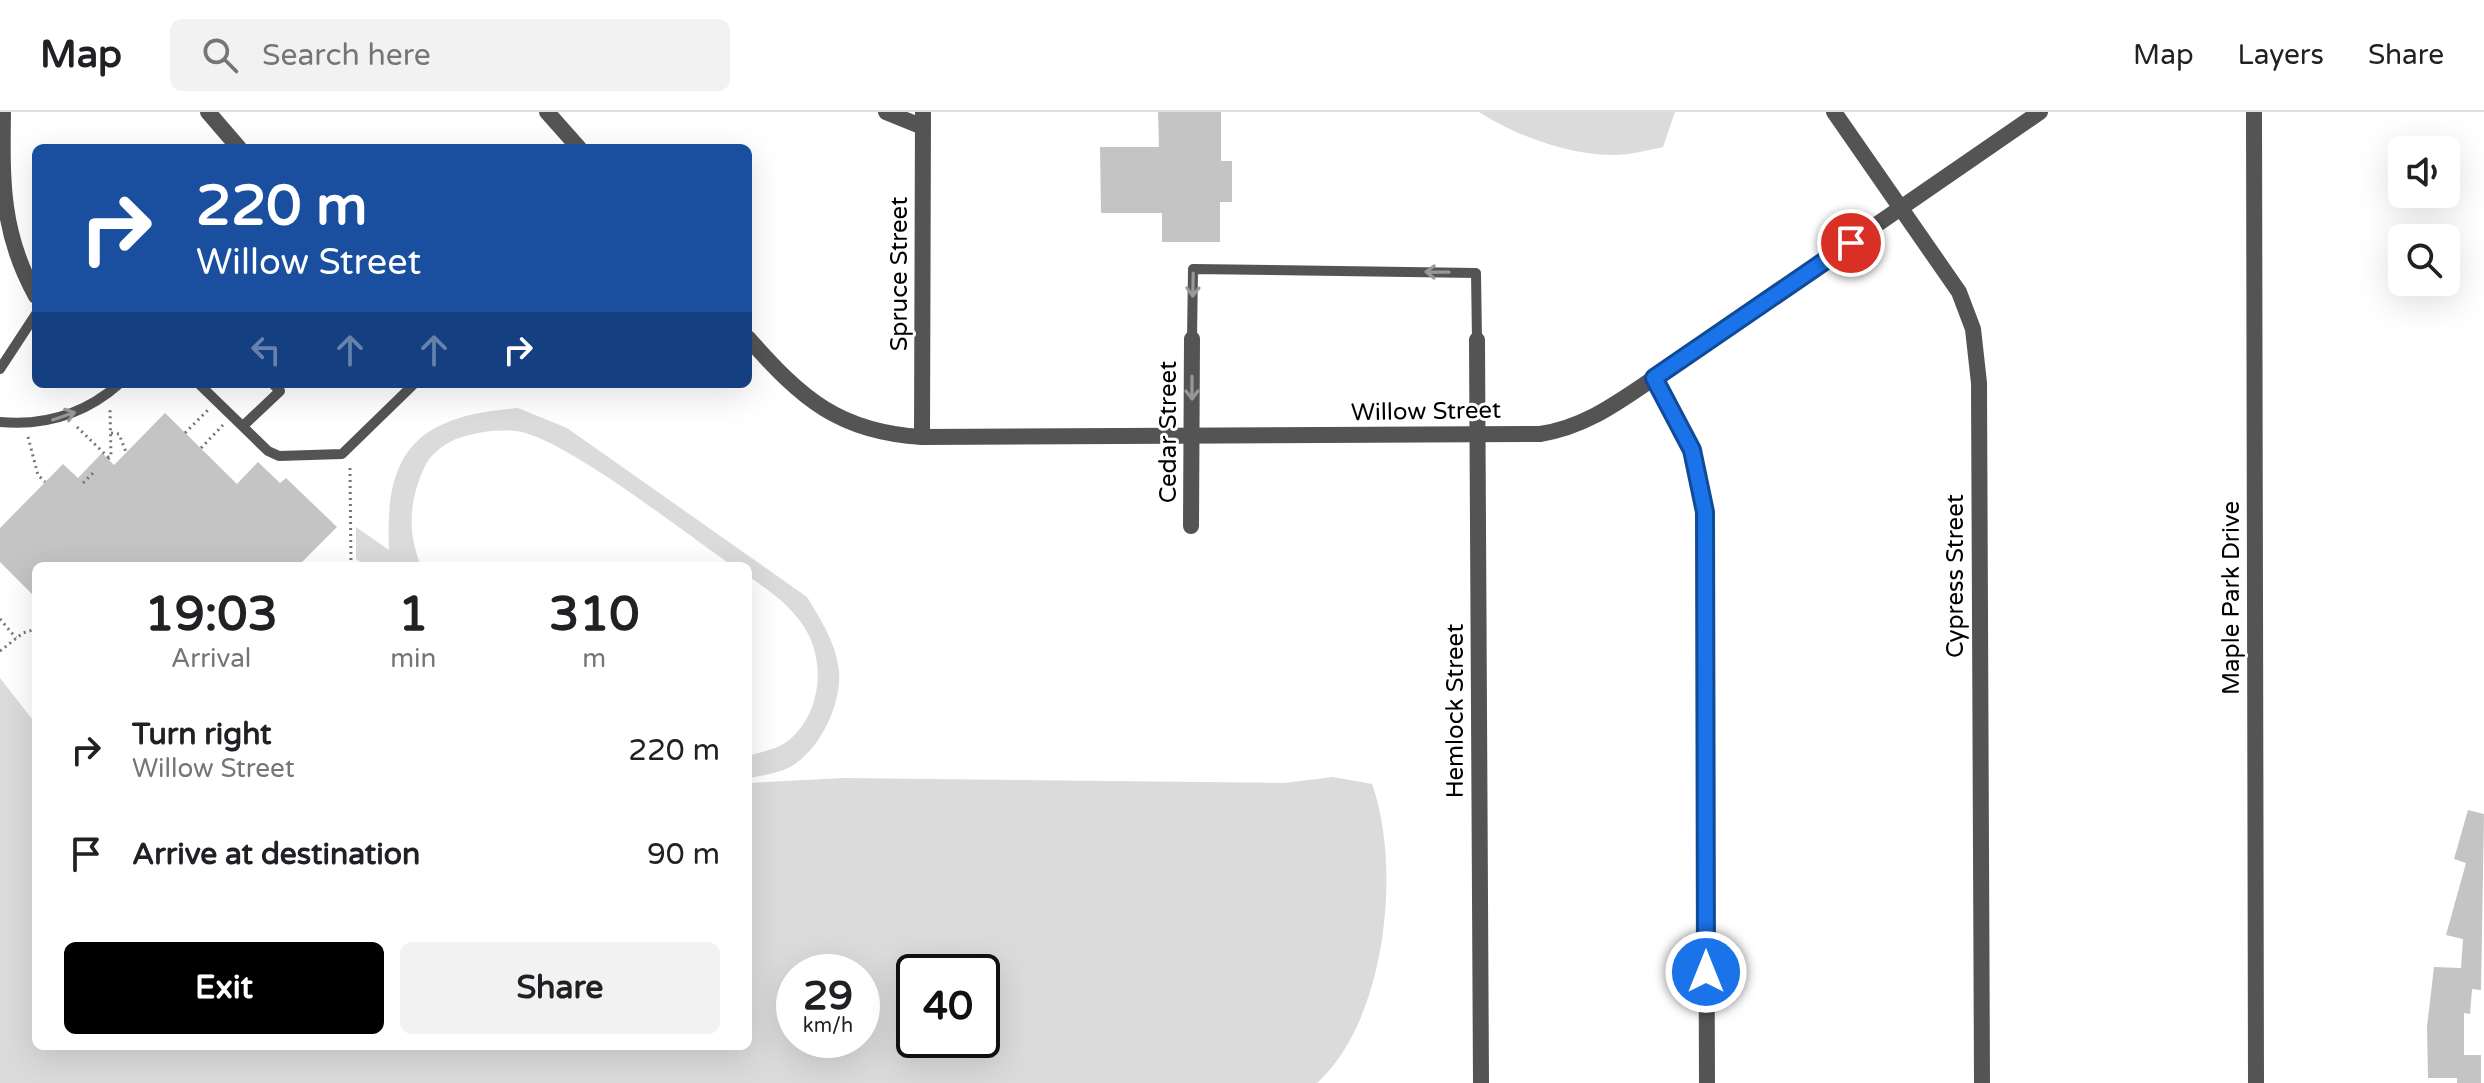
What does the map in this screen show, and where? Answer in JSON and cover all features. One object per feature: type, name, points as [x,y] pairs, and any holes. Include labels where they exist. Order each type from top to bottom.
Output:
[{"type":"street","points":[[3,112],[5,220],[12,245],[32,288]]},
{"type":"street","points":[[208,112],[236,144]]},
{"type":"street","points":[[547,112],[575,144]]},
{"type":"street","points":[[886,112],[923,120]]},
{"type":"street","name":"Cypress Street","points":[[1834,112],[1965,304],[1978,358],[1982,1083]]},
{"type":"street","name":"Willow Street","points":[[752,342],[790,384],[827,412],[874,432],[922,437],[1192,437],[1478,435],[1565,430],[1595,417],[1654,378],[2040,112]]},
{"type":"street","name":"Maple Park Drive","points":[[2254,112],[2256,1083]]},
{"type":"street","name":"Spruce Street","points":[[922,437],[923,120]]},
{"type":"street","name":"Cedar Street","points":[[1191,526],[1192,339]]},
{"type":"street","name":"Hemlock Street","points":[[1477,340],[1481,1083]]},
{"type":"street","points":[[1654,378],[1692,450],[1705,512],[1707,1083]]},
{"type":"lane","points":[[1192,339],[1193,269],[1476,273],[1477,340]]},
{"type":"lane","points":[[0,369],[32,320]]},
{"type":"lane","points":[[0,422],[25,424],[55,420],[83,409],[113,388]]},
{"type":"lane","points":[[203,388],[268,451],[279,456],[342,454],[410,388]]},
{"type":"lane","points":[[243,426],[278,388]]},
{"type":"path","points":[[77,427],[109,459],[110,410]]},
{"type":"path","points":[[185,433],[208,410]]},
{"type":"path","points":[[201,448],[223,425]]},
{"type":"path","points":[[111,433],[119,434],[126,452]]},
{"type":"path","points":[[28,437],[38,475],[45,482]]},
{"type":"path","points":[[350,468],[351,562]]},
{"type":"path","points":[[83,483],[94,472]]},
{"type":"path","points":[[0,619],[16,638]]},
{"type":"path","points":[[0,651],[16,638],[32,631]]},
{"type":"shaded area","points":[[1479,112],[1675,112],[1663,147],[1614,155],[1562,148],[1510,129]]},
{"type":"shaded area","points":[[518,408],[567,428],[807,597],[831,641],[839,684],[827,725],[801,760],[781,771],[752,777],[752,755],[789,740],[809,715],[815,699],[817,667],[814,650],[809,635],[795,614],[752,579],[752,562],[727,562],[594,468],[537,437],[516,431],[493,431],[463,437],[442,447],[425,466],[413,504],[413,541],[419,562],[360,562],[356,559],[356,527],[389,550],[393,486],[402,462],[414,444],[432,430],[455,419]]},
{"type":"shaded area","points":[[0,678],[32,719],[32,1050],[752,1050],[752,783],[843,778],[1284,783],[1333,777],[1372,784],[1381,818],[1386,857],[1382,942],[1373,983],[1359,1022],[1340,1056],[1317,1083],[0,1083]]},
{"type":"building","points":[[1158,112],[1221,112],[1221,161],[1232,161],[1232,202],[1220,202],[1220,242],[1162,242],[1162,213],[1101,213],[1100,147],[1159,147]]},
{"type":"building","points":[[165,413],[237,484],[258,462],[280,483],[286,478],[337,527],[302,562],[32,562],[32,594],[0,562],[0,528],[63,464],[78,478],[102,453],[114,465]]},
{"type":"building","points":[[2468,810],[2484,814],[2481,990],[2472,989],[2470,1014],[2464,1013],[2464,1055],[2481,1055],[2481,1083],[2457,1083],[2457,1078],[2428,1078],[2427,1027],[2434,967],[2461,968],[2463,939],[2446,935],[2466,863],[2454,859]]},
{"type":"route","points":[[1706,972],[1705,512],[1692,450],[1654,378],[1851,243]]}]
